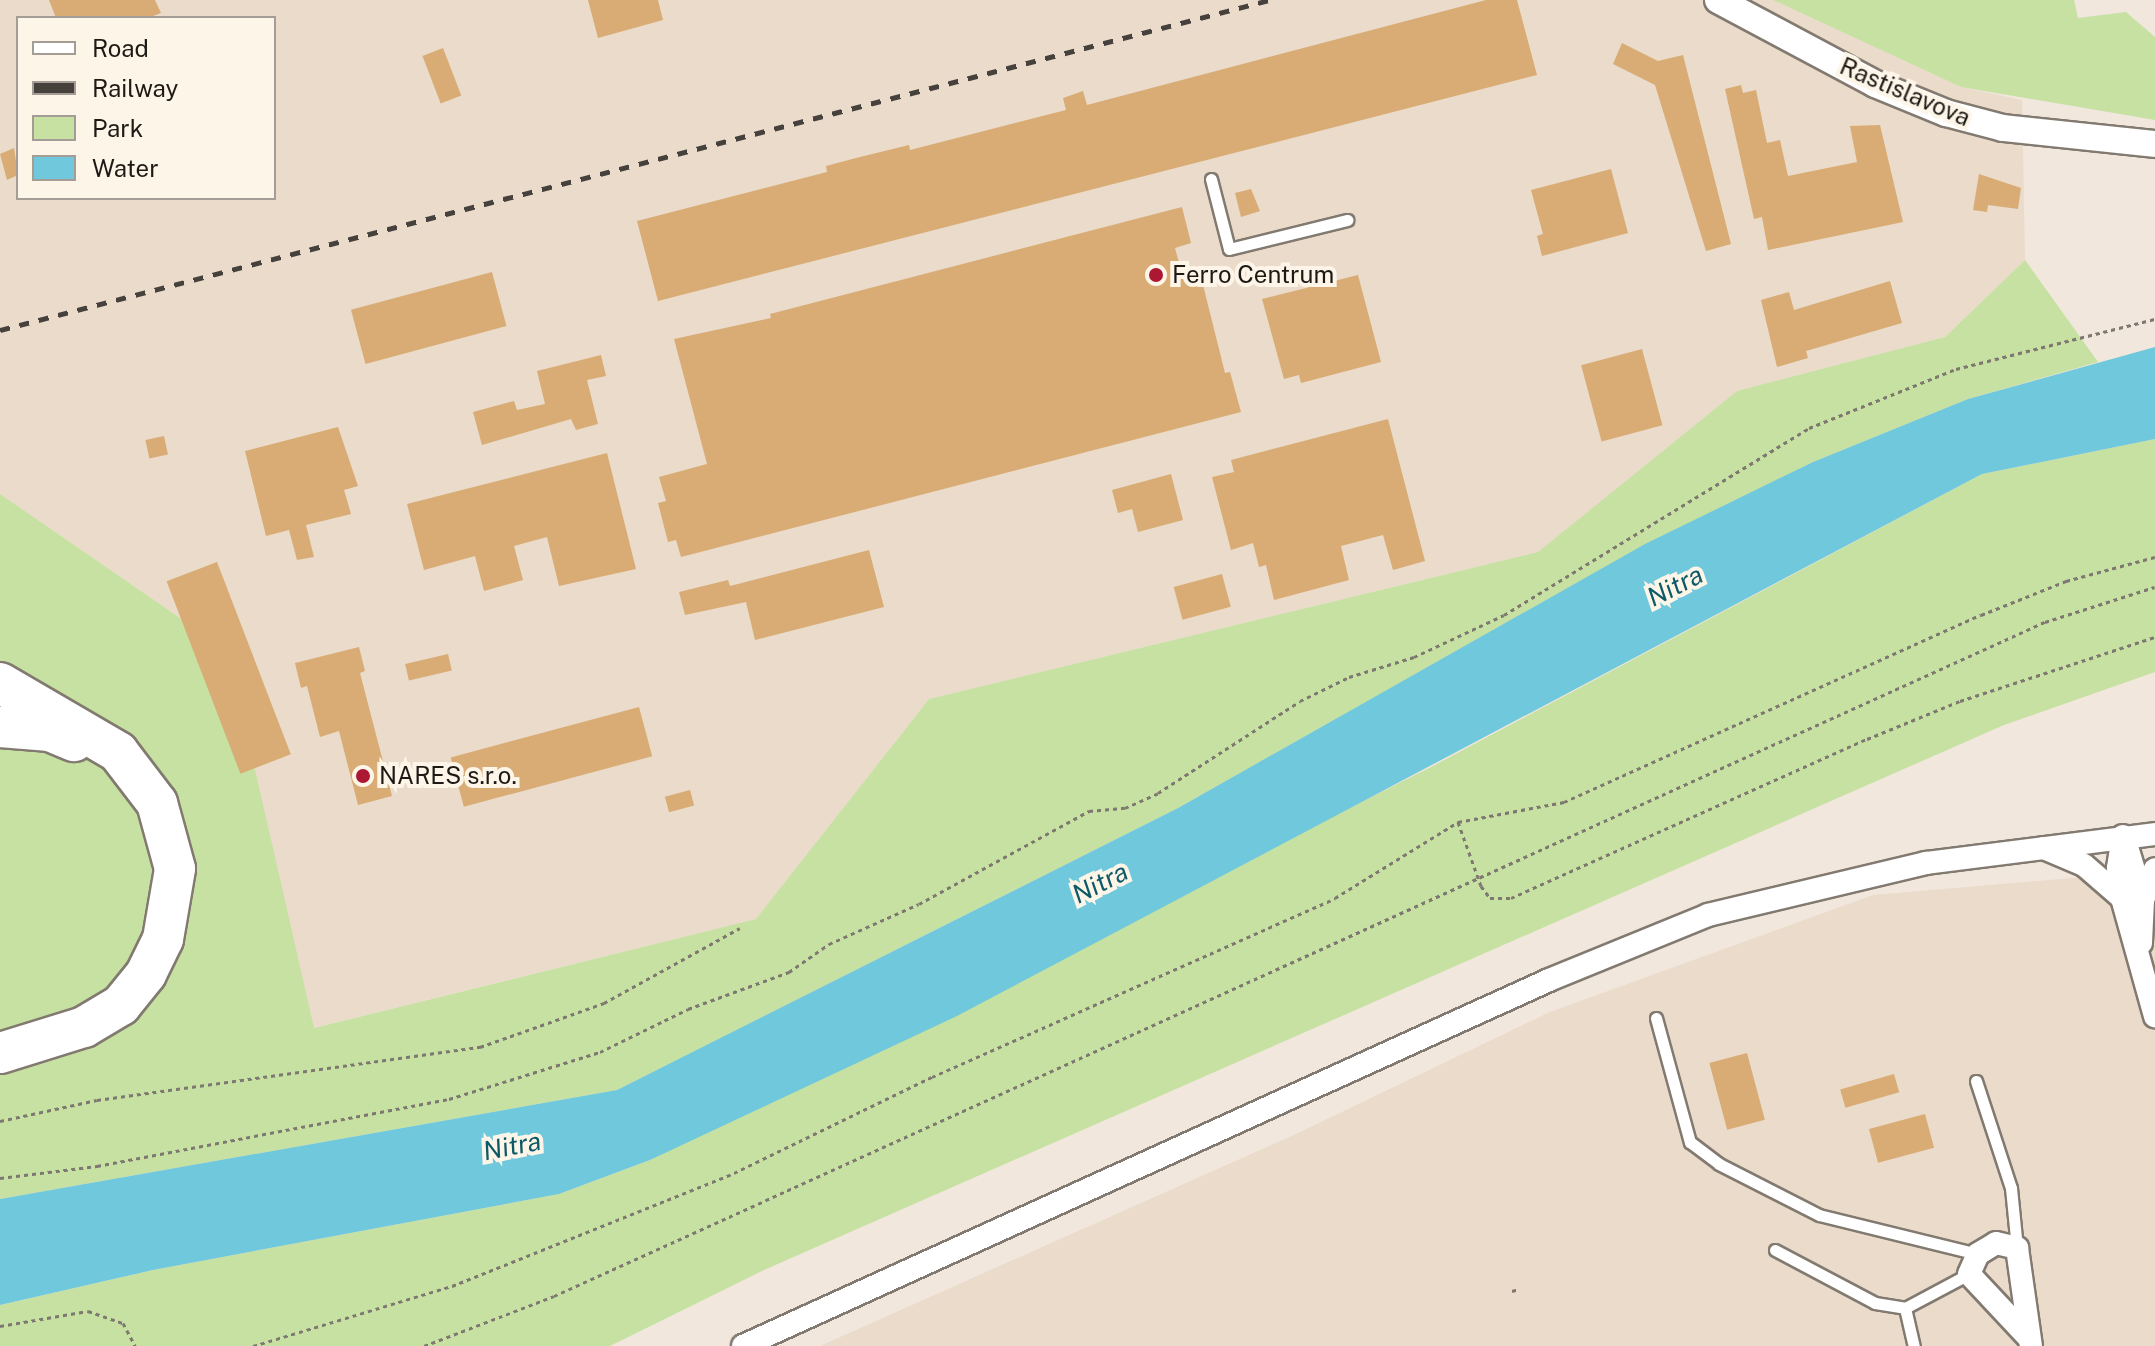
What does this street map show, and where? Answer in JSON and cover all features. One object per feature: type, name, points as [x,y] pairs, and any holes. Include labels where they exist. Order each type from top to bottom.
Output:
[{"type":"highway","points":[[0,683],[118,752],[157,803],[175,869],[163,939],[146,974],[121,1005],[84,1027],[0,1053]]},
{"type":"highway","points":[[0,727],[50,731],[110,763],[145,807],[156,834],[162,870],[161,903],[153,933],[127,977],[77,1017],[0,1040]]},
{"type":"street","name":"Rastislavova","points":[[1718,0],[1850,71],[1946,113],[2003,128],[2155,144]]},
{"type":"street","points":[[743,1346],[1549,980],[1708,915],[1926,863],[2155,834]]},
{"type":"street","points":[[2123,836],[2118,868],[2133,899],[2140,960],[2155,1016]]},
{"type":"street","points":[[2043,847],[2084,865],[2133,899]]},
{"type":"street","points":[[2133,899],[2155,869]]},
{"type":"street","points":[[1996,1243],[2017,1248],[2030,1341],[1973,1264],[1996,1243]]},
{"type":"lane","points":[[1211,179],[1229,249],[1347,220]]},
{"type":"lane","points":[[1656,1018],[1690,1142],[1719,1164],[1819,1215],[1973,1264]]},
{"type":"lane","points":[[1976,1081],[2011,1188],[2017,1248]]},
{"type":"lane","points":[[1775,1250],[1875,1303],[1905,1308],[1973,1264]]},
{"type":"lane","points":[[1905,1308],[1914,1346]]},
{"type":"path","points":[[0,1178],[97,1166],[449,1099],[600,1052],[688,1009],[789,972],[829,944],[919,904],[1089,811],[1125,808],[1158,793],[1300,701],[1349,677],[1414,657],[1504,615],[1809,428],[1956,369],[2155,319]]},
{"type":"path","points":[[253,1346],[452,1286],[734,1173],[932,1077],[1335,898],[1458,822],[1564,802],[1981,615],[2066,581],[2155,557]]},
{"type":"path","points":[[424,1346],[554,1296],[2045,622],[2155,587]]},
{"type":"path","points":[[1458,822],[1478,879],[1490,898],[1511,898],[1893,728],[2155,637]]},
{"type":"path","points":[[0,1121],[97,1100],[480,1047],[604,1003],[740,928]]},
{"type":"path","points":[[1512,1291],[1519,1289]]},
{"type":"path","points":[[0,1326],[88,1311],[123,1323],[135,1346]]},
{"type":"shaded area","points":[[0,0],[1773,0],[1961,87],[2022,100],[2025,260],[1945,337],[1737,391],[1538,552],[929,699],[756,919],[313,1028],[228,651],[0,494]]},
{"type":"shaded area","points":[[2155,871],[2155,1346],[820,1346],[1296,1134],[1550,1012],[1873,895]]},
{"type":"green space","points":[[1773,0],[2074,0],[2078,18],[2126,12],[2155,37],[2155,120],[1961,87]]},
{"type":"green space","points":[[2025,260],[2098,362],[1968,399],[1813,462],[1646,544],[1178,808],[617,1090],[0,1199],[0,494],[228,651],[314,1028],[756,919],[929,699],[1538,552],[1737,391],[1945,337]]},
{"type":"green space","points":[[2155,439],[2155,672],[2004,725],[764,1270],[610,1346],[0,1346],[0,1305],[153,1270],[559,1194],[650,1160],[1433,766],[1982,474]]},
{"type":"water","name":"Nitra","points":[[2155,347],[2155,439],[1982,474],[957,1016],[650,1160],[559,1194],[153,1270],[0,1305],[0,1199],[617,1090],[1178,808],[1645,544],[1813,462],[1968,399]]},
{"type":"building","points":[[49,0],[155,0],[161,13],[153,16],[55,16]]},
{"type":"building","points":[[588,0],[658,0],[663,20],[598,38]]},
{"type":"building","points":[[1486,0],[1517,0],[1537,75],[658,301],[637,221],[827,172],[826,166],[856,158],[909,145],[910,150],[1066,110],[1063,98],[1083,91],[1087,105]]},
{"type":"building","points":[[1622,43],[1658,61],[1683,55],[1731,244],[1706,251],[1655,85],[1613,64]]},
{"type":"building","points":[[443,48],[461,96],[441,103],[422,56]]},
{"type":"building","points":[[1741,85],[1743,93],[1756,90],[1767,143],[1780,140],[1788,176],[1857,162],[1850,126],[1880,125],[1903,222],[1768,250],[1762,217],[1754,219],[1725,89]]},
{"type":"building","points":[[14,148],[16,176],[7,180],[0,154]]},
{"type":"building","points":[[1611,169],[1628,233],[1542,256],[1537,236],[1543,234],[1531,190]]},
{"type":"building","points":[[1979,174],[2021,188],[2018,209],[1988,205],[1987,212],[1973,210]]},
{"type":"building","points":[[1251,189],[1260,211],[1241,217],[1235,193]]},
{"type":"building","points":[[1182,207],[1191,243],[1175,248],[1184,281],[1201,277],[1225,373],[1230,372],[1241,412],[681,557],[676,540],[668,542],[658,503],[666,501],[659,477],[707,464],[674,339],[771,318],[770,314]]},
{"type":"building","points":[[492,272],[506,326],[365,364],[351,310]]},
{"type":"building","points":[[1358,275],[1381,362],[1301,383],[1299,375],[1284,379],[1262,299]]},
{"type":"building","points":[[1890,281],[1902,323],[1806,351],[1808,358],[1777,367],[1761,300],[1789,292],[1794,310]]},
{"type":"building","points":[[1642,349],[1662,425],[1602,442],[1581,365]]},
{"type":"building","points":[[601,355],[606,376],[587,380],[598,424],[576,430],[571,419],[482,445],[473,412],[514,401],[517,410],[545,404],[537,371]]},
{"type":"building","points":[[1388,419],[1425,561],[1393,570],[1383,535],[1341,546],[1349,580],[1274,600],[1266,565],[1259,567],[1253,543],[1231,550],[1212,477],[1234,472],[1231,460]]},
{"type":"building","points":[[338,427],[358,486],[344,490],[351,514],[306,525],[314,557],[297,560],[289,530],[266,536],[245,451]]},
{"type":"building","points":[[164,436],[168,455],[149,459],[145,440]]},
{"type":"building","points":[[607,453],[636,569],[559,586],[547,537],[514,546],[523,580],[484,591],[475,556],[424,570],[407,504]]},
{"type":"building","points":[[1171,474],[1183,520],[1138,532],[1132,509],[1118,513],[1112,490]]},
{"type":"building","points":[[869,550],[884,607],[755,640],[746,602],[685,615],[679,592],[728,580],[730,586]]},
{"type":"building","points":[[217,562],[291,754],[240,774],[167,581]]},
{"type":"building","points":[[1222,574],[1231,607],[1183,620],[1174,587]]},
{"type":"building","points":[[359,647],[365,671],[360,673],[392,796],[358,805],[339,731],[320,737],[307,686],[301,688],[295,663]]},
{"type":"building","points":[[448,654],[452,671],[409,680],[405,664]]},
{"type":"building","points":[[639,707],[652,756],[464,807],[451,757]]},
{"type":"building","points":[[690,790],[694,805],[669,812],[665,797]]},
{"type":"building","points":[[1747,1053],[1765,1120],[1727,1130],[1709,1063]]},
{"type":"building","points":[[1894,1074],[1899,1092],[1845,1108],[1840,1089]]},
{"type":"building","points":[[1925,1114],[1934,1148],[1878,1163],[1869,1129]]},
{"type":"railway","points":[[0,330],[1270,0]]},
{"type":"place","name":"Ferro Centrum","points":[[1156,275]]},
{"type":"place","name":"NARES s.r.o.","points":[[363,776]]}]
